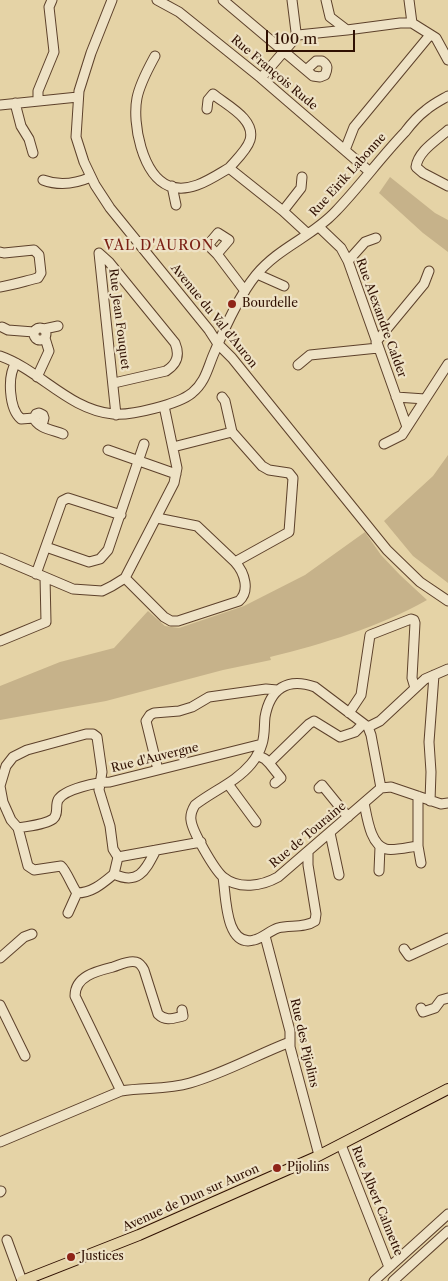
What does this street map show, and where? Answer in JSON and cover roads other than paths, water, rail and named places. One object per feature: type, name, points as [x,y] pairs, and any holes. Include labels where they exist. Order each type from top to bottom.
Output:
[{"type":"main road","name":"Avenue de Dun sur Auron","points":[[25,1280],[139,1235],[320,1155],[448,1089]]},
{"type":"street","points":[[38,100],[38,91],[54,52],[49,7],[52,0]]},
{"type":"street","name":"Avenue du Val d'Auron","points":[[112,0],[91,53],[78,97],[76,137],[84,162],[91,176],[110,208],[208,328],[218,344],[238,365],[387,550],[420,582],[448,601]]},
{"type":"street","name":"Rue François Rude","points":[[157,0],[180,12],[261,78],[370,172]]},
{"type":"street","points":[[223,0],[306,70]]},
{"type":"street","points":[[292,0],[298,35]]},
{"type":"street","points":[[326,0],[330,17],[347,30]]},
{"type":"street","points":[[409,0],[412,23]]},
{"type":"street","points":[[261,78],[298,35],[400,22],[412,23],[436,38],[448,60]]},
{"type":"street","points":[[345,150],[354,127],[430,35]]},
{"type":"street","points":[[155,56],[142,81],[137,98],[136,125],[138,140],[148,163],[162,182],[172,186],[185,187],[206,183],[229,168],[250,140],[250,129],[246,120],[213,94],[208,100],[207,109]]},
{"type":"street","name":"Rue Eirik Labonne","points":[[116,415],[164,406],[182,400],[193,392],[202,383],[218,344],[245,291],[257,274],[281,250],[308,234],[336,212],[425,110],[448,96]]},
{"type":"street","points":[[0,105],[78,97]]},
{"type":"street","points":[[15,103],[21,126],[30,139],[33,153]]},
{"type":"street","points":[[448,130],[421,154],[417,160],[416,167],[423,173],[448,186]]},
{"type":"street","points":[[229,168],[283,210],[308,234]]},
{"type":"street","points":[[43,180],[54,184],[74,183],[91,176]]},
{"type":"street","points":[[283,210],[301,188],[302,177]]},
{"type":"street","points":[[172,186],[176,205]]},
{"type":"street","name":"Rue Alexandre Calder","points":[[319,226],[341,248],[348,261],[407,427]]},
{"type":"street","points":[[348,261],[365,242],[376,238]]},
{"type":"street","points":[[0,252],[4,254],[34,250],[39,255],[41,273],[38,278],[0,287]]},
{"type":"street","name":"Rue Jean Fouquet","points":[[114,383],[166,372],[173,366],[178,357],[178,350],[175,343],[109,262],[99,253],[116,415]]},
{"type":"street","points":[[217,254],[245,291]]},
{"type":"street","points":[[298,365],[310,355],[377,345],[424,284],[429,271]]},
{"type":"street","points":[[257,274],[284,286]]},
{"type":"street","points":[[45,334],[58,326]]},
{"type":"street","points":[[2,327],[8,330],[34,332],[39,328],[45,334],[49,351],[37,377]]},
{"type":"street","points":[[0,356],[16,363],[86,407],[116,415]]},
{"type":"street","points":[[16,363],[11,375],[12,404],[21,419],[37,421],[44,428],[63,434]]},
{"type":"street","points":[[384,444],[402,435],[448,364]]},
{"type":"street","points":[[222,397],[225,402],[232,432],[262,466],[269,470],[290,473],[293,478],[289,532],[236,562]]},
{"type":"street","name":"Rue Alexandre Calder","points":[[396,397],[425,399]]},
{"type":"street","points":[[0,558],[73,589],[102,591],[125,578],[174,483],[177,468],[164,406]]},
{"type":"street","points":[[173,447],[232,432]]},
{"type":"street","points":[[46,546],[89,562],[100,559],[108,550],[144,444]]},
{"type":"street","points":[[108,450],[176,474]]},
{"type":"street","points":[[0,641],[46,622],[40,575],[46,546],[64,498],[121,515]]},
{"type":"street","points":[[125,578],[164,617],[171,621],[178,621],[239,601],[244,596],[246,590],[240,568],[236,562],[197,526],[157,518]]},
{"type":"street","points":[[349,712],[362,690],[370,635],[411,619],[415,623],[412,678],[415,688]]},
{"type":"street","points":[[269,763],[311,722],[317,721],[340,737],[355,732],[366,725],[380,720],[425,679],[448,669]]},
{"type":"street","points":[[430,801],[429,742],[434,675]]},
{"type":"street","points":[[158,770],[146,721],[154,713],[179,711],[192,707],[209,697],[266,689],[277,690],[293,683],[308,684],[315,687],[366,725],[371,735],[381,788],[391,788],[441,804],[448,803]]},
{"type":"street","points":[[277,690],[269,701],[262,744],[257,755],[243,772],[200,802],[192,811],[191,822],[200,842],[223,877],[232,932],[243,941],[253,941],[279,928],[311,924],[315,921],[316,914],[308,865],[308,852]]},
{"type":"street","name":"Rue d'Auvergne","points":[[77,893],[65,869],[61,866],[34,870],[28,866],[18,828],[11,820],[3,802],[0,786],[6,766],[13,757],[27,750],[86,734],[93,734],[97,737],[102,772],[101,782],[110,782],[262,744]]},
{"type":"street","points":[[257,755],[265,759],[281,778],[275,783]]},
{"type":"street","points":[[18,828],[51,820],[55,817],[58,799],[65,793],[101,782]]},
{"type":"street","points":[[68,913],[77,893],[85,893],[101,885],[114,874],[118,857],[113,849],[110,826],[99,790],[101,782]]},
{"type":"street","points":[[228,784],[256,822]]},
{"type":"street","points":[[319,788],[322,785],[348,817]]},
{"type":"street","name":"Rue de Touraine","points":[[223,877],[236,883],[262,885],[278,877],[381,788]]},
{"type":"street","points":[[418,796],[418,846],[422,863]]},
{"type":"street","points":[[364,803],[368,826],[380,847],[379,871]]},
{"type":"street","points":[[330,833],[339,875]]},
{"type":"street","points":[[118,857],[200,842]]},
{"type":"street","points":[[380,847],[386,850],[418,846]]},
{"type":"street","points":[[114,874],[127,878],[136,876],[146,870],[156,850]]},
{"type":"street","points":[[0,958],[24,937],[32,934]]},
{"type":"street","name":"Rue des Pijolins","points":[[265,936],[290,1031],[290,1042],[320,1155]]},
{"type":"street","points":[[404,949],[409,956],[448,938]]},
{"type":"street","points":[[121,1091],[76,996],[77,987],[91,974],[129,962],[137,962],[144,970],[158,1014],[162,1018],[172,1019],[183,1016],[182,1010]]},
{"type":"street","points":[[421,1008],[423,1012],[435,1008],[441,1000],[448,998]]},
{"type":"street","points":[[0,1005],[25,1056]]},
{"type":"street","points":[[0,1142],[121,1091],[188,1084],[219,1073],[290,1042]]},
{"type":"street","name":"Rue Albert Calmette","points":[[340,1145],[389,1267]]},
{"type":"street","points":[[374,1281],[448,1214]]},
{"type":"street","points":[[393,1281],[448,1231]]},
{"type":"street","points":[[8,1240],[25,1280]]},
{"type":"street","points":[[403,1255],[411,1264]]},
{"type":"place","name":"Bourdelle","points":[[232,304]]},
{"type":"place","name":"Pijolins","points":[[277,1168]]},
{"type":"place","name":"Justices","points":[[71,1257]]},
{"type":"district","name":"VAL D'AURON","points":[[159,246]]}]
